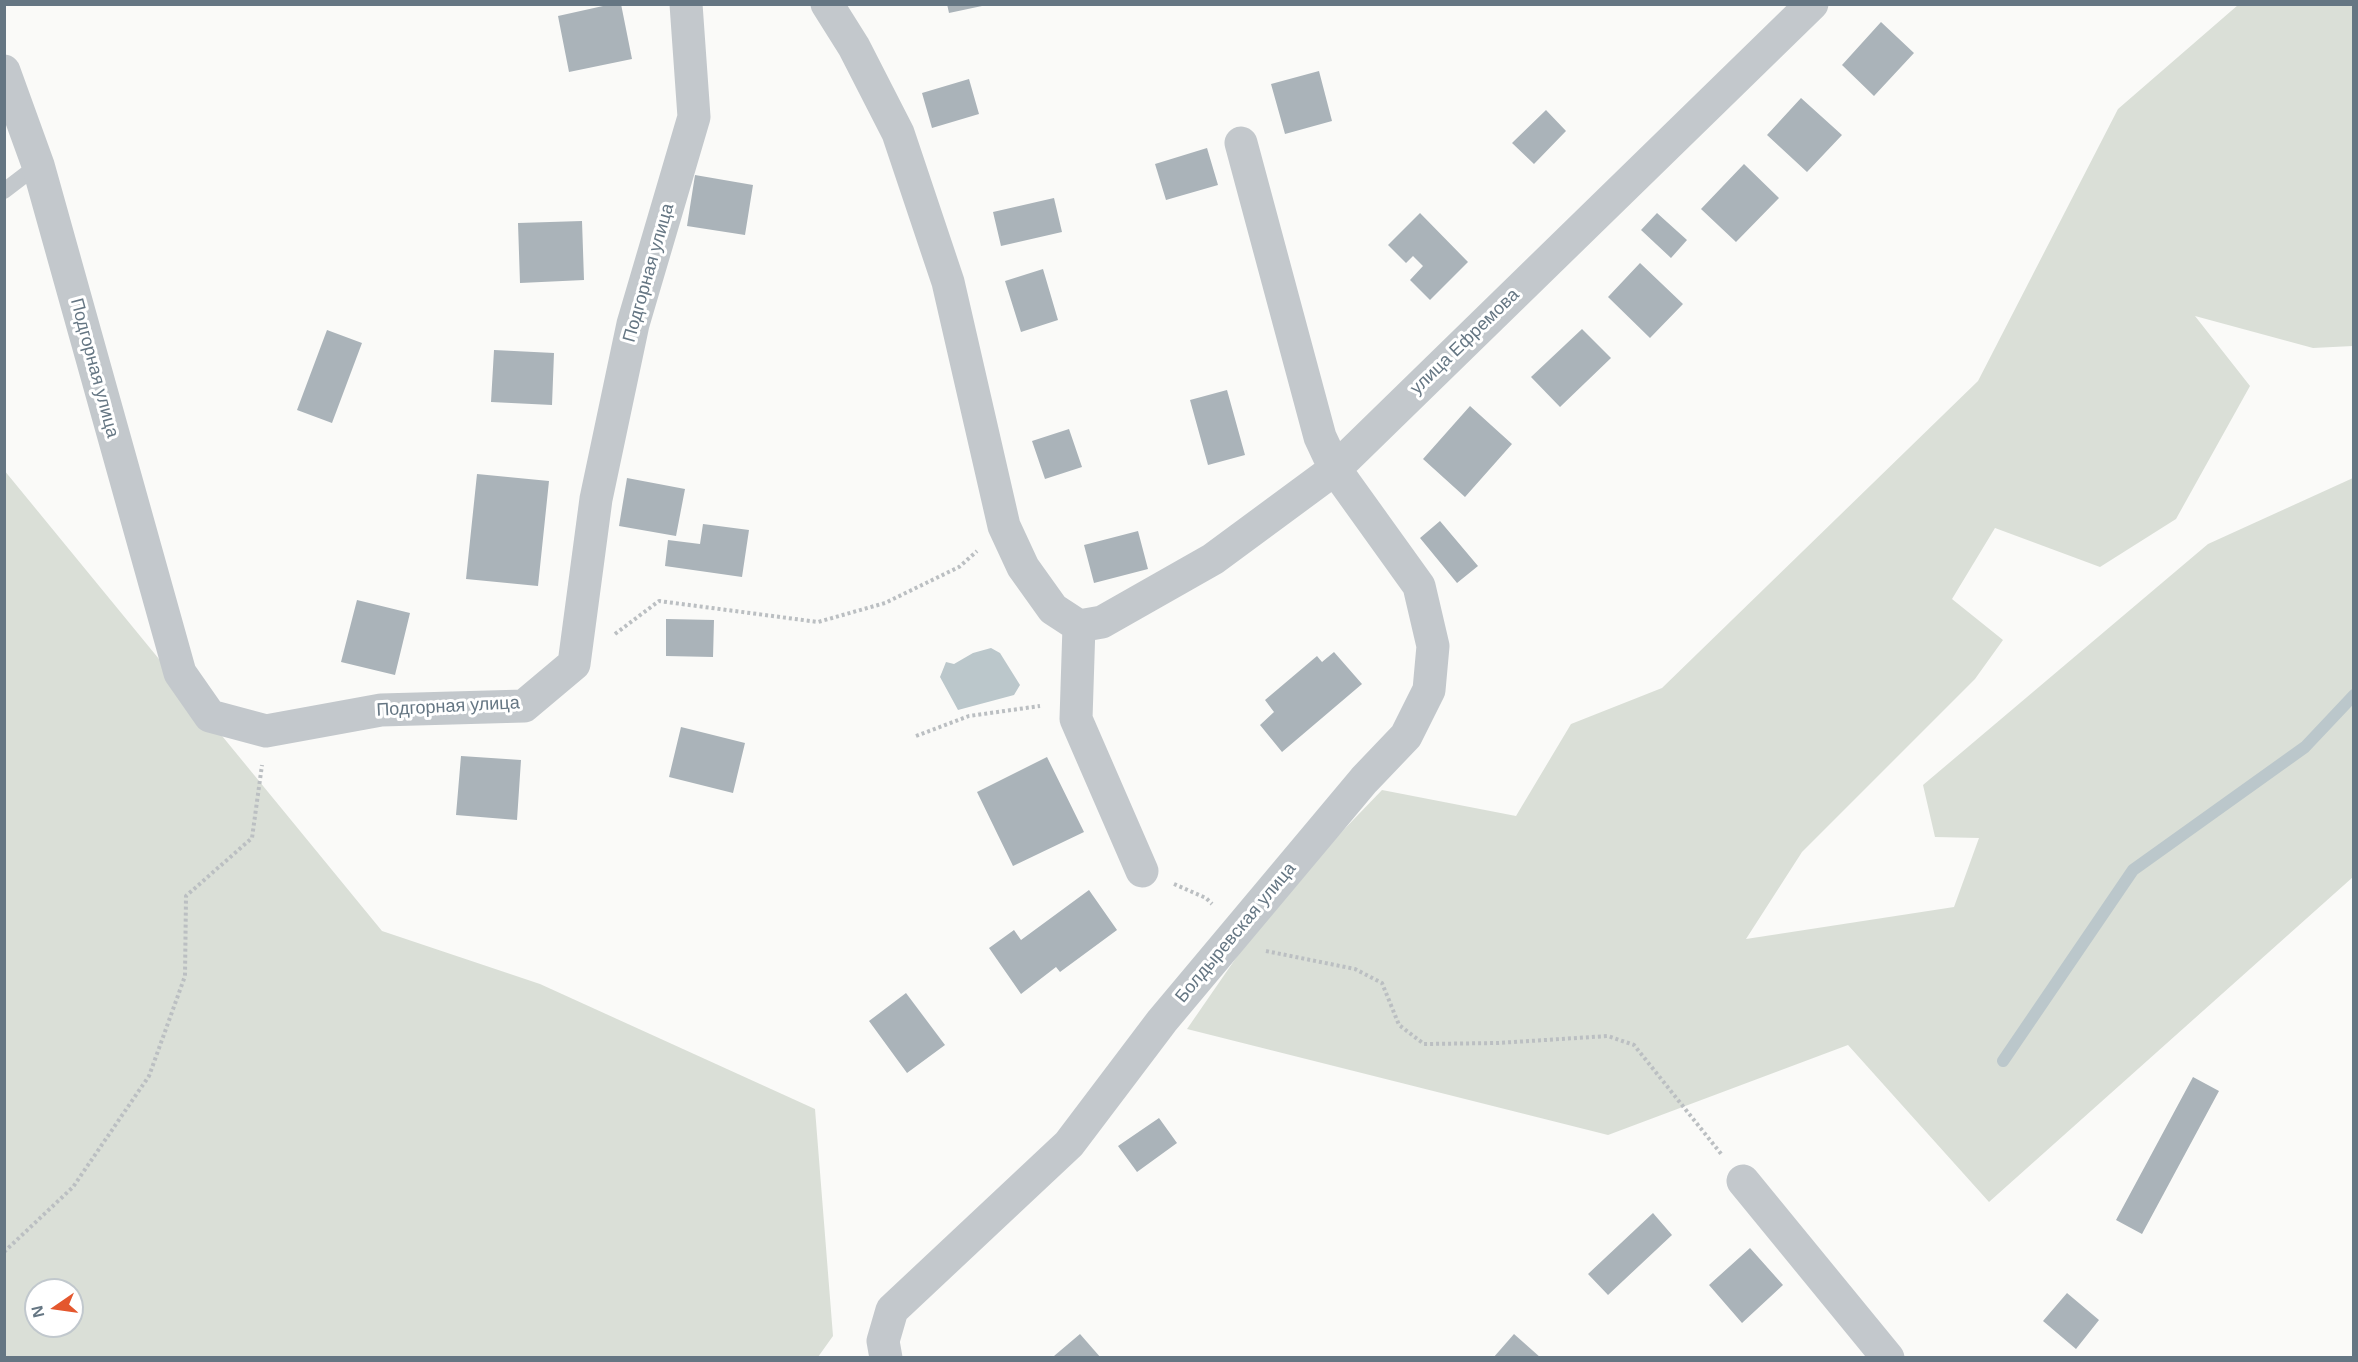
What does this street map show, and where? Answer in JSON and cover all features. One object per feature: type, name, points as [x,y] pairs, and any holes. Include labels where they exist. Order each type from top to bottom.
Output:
[{"type":"street","name":"Подгорная улица","points":[[4,71],[38,165],[180,673],[210,716],[266,731],[381,710],[524,706],[574,664],[596,499],[631,336],[694,117],[686,4]]},
{"type":"street","points":[[827,4],[854,47],[898,132],[948,282],[1004,526],[1023,567],[1053,609],[1079,626],[1076,719],[1142,872]]},
{"type":"street","name":"улица Ефремова","points":[[1079,626],[1102,622],[1212,559],[1335,469],[1812,4]]},
{"type":"street","name":"Болдыревская улица","points":[[886,1358],[883,1341],[892,1310],[1069,1144],[1162,1021],[1364,780],[1406,736],[1429,690],[1433,646],[1419,586],[1335,469],[1320,437],[1241,143]]},
{"type":"street","points":[[1743,1181],[1888,1358]]},
{"type":"lane","points":[[4,191],[38,165]]},
{"type":"path","points":[[574,664],[659,601],[818,622],[885,603],[959,567],[1004,526]]},
{"type":"path","points":[[916,736],[969,716],[1076,701]]},
{"type":"path","points":[[4,1252],[73,1187],[149,1076],[185,976],[186,896],[252,838],[266,731]]},
{"type":"path","points":[[1142,872],[1206,898],[1257,950],[1355,969],[1382,984],[1399,1025],[1424,1044],[1498,1043],[1608,1036],[1634,1045],[1743,1181]]},
{"type":"shaded area","points":[[2238,5],[2353,5],[2353,346],[2313,348],[2195,316],[2250,386],[2176,519],[2100,567],[1995,528],[1952,599],[2003,640],[1975,679],[1802,852],[1746,939],[1954,907],[1979,838],[1935,837],[1923,785],[2208,544],[2353,478],[2353,877],[1989,1202],[1848,1045],[1608,1135],[1187,1029],[1276,900],[1382,790],[1516,816],[1571,724],[1662,688],[1978,381],[2118,109]]},
{"type":"shaded area","points":[[4,470],[382,931],[540,984],[815,1109],[833,1336],[818,1357],[5,1357]]},
{"type":"shaded area","points":[[991,648],[1000,653],[1020,685],[1014,695],[958,710],[940,677],[946,662],[954,664],[973,653]]},
{"type":"building","points":[[621,4],[632,59],[569,72],[558,16]]},
{"type":"building","points":[[947,4],[982,4],[982,6],[949,13]]},
{"type":"building","points":[[1881,22],[1914,53],[1874,96],[1842,65]]},
{"type":"building","points":[[1319,71],[1332,121],[1285,134],[1271,84]]},
{"type":"building","points":[[969,79],[979,114],[932,128],[922,93]]},
{"type":"building","points":[[1801,98],[1842,135],[1807,172],[1767,135]]},
{"type":"building","points":[[1546,110],[1566,131],[1534,164],[1512,143]]},
{"type":"building","points":[[1207,148],[1218,185],[1166,200],[1155,164]]},
{"type":"building","points":[[1744,164],[1779,198],[1736,242],[1701,209]]},
{"type":"building","points":[[695,175],[753,185],[745,235],[687,226]]},
{"type":"building","points":[[1054,198],[1062,232],[1001,246],[993,212]]},
{"type":"building","points":[[1420,213],[1468,262],[1430,300],[1410,280],[1423,266],[1413,256],[1406,263],[1388,245]]},
{"type":"building","points":[[1657,213],[1687,240],[1671,258],[1641,230]]},
{"type":"building","points":[[582,221],[584,280],[520,283],[518,223]]},
{"type":"building","points":[[1640,263],[1683,304],[1650,338],[1608,297]]},
{"type":"building","points":[[1043,269],[1058,320],[1021,332],[1005,281]]},
{"type":"building","points":[[1582,329],[1611,358],[1560,407],[1531,377]]},
{"type":"building","points":[[327,330],[362,343],[332,423],[297,410]]},
{"type":"building","points":[[494,350],[554,353],[552,405],[491,402]]},
{"type":"building","points":[[1227,390],[1245,455],[1208,465],[1190,400]]},
{"type":"building","points":[[1470,406],[1512,444],[1465,497],[1423,459]]},
{"type":"building","points":[[1069,429],[1082,467],[1045,479],[1032,441]]},
{"type":"building","points":[[477,474],[549,481],[538,586],[466,579]]},
{"type":"building","points":[[627,478],[685,489],[676,536],[619,526]]},
{"type":"building","points":[[1440,521],[1478,566],[1457,583],[1420,538]]},
{"type":"building","points":[[703,524],[749,530],[742,577],[665,566],[668,540],[700,544]]},
{"type":"building","points":[[1138,531],[1148,569],[1094,583],[1084,545]]},
{"type":"building","points":[[357,600],[410,613],[395,675],[341,662]]},
{"type":"building","points":[[666,619],[714,620],[713,657],[666,656]]},
{"type":"building","points":[[1334,652],[1362,684],[1282,752],[1260,725],[1274,712],[1265,700],[1317,656],[1322,662]]},
{"type":"building","points":[[681,727],[745,743],[733,793],[669,777]]},
{"type":"building","points":[[461,756],[521,760],[517,820],[456,815]]},
{"type":"building","points":[[1047,757],[1084,832],[1013,866],[977,792]]},
{"type":"building","points":[[1089,890],[1117,930],[1060,972],[1056,967],[1021,994],[989,948],[1014,930],[1021,940]]},
{"type":"building","points":[[906,993],[945,1045],[907,1073],[869,1021]]},
{"type":"building","points":[[2193,1077],[2219,1091],[2142,1234],[2116,1220]]},
{"type":"building","points":[[1159,1118],[1177,1143],[1137,1172],[1118,1146]]},
{"type":"building","points":[[1653,1213],[1672,1235],[1608,1295],[1588,1274]]},
{"type":"building","points":[[1750,1248],[1783,1285],[1742,1323],[1709,1285]]},
{"type":"building","points":[[2067,1293],[2099,1320],[2076,1349],[2043,1321]]},
{"type":"building","points":[[1080,1334],[1101,1358],[1055,1358],[1054,1356]]},
{"type":"building","points":[[1514,1334],[1541,1358],[1493,1358]]},
{"type":"waterway","points":[[2003,1061],[2133,870],[2305,747],[2354,695]]}]
